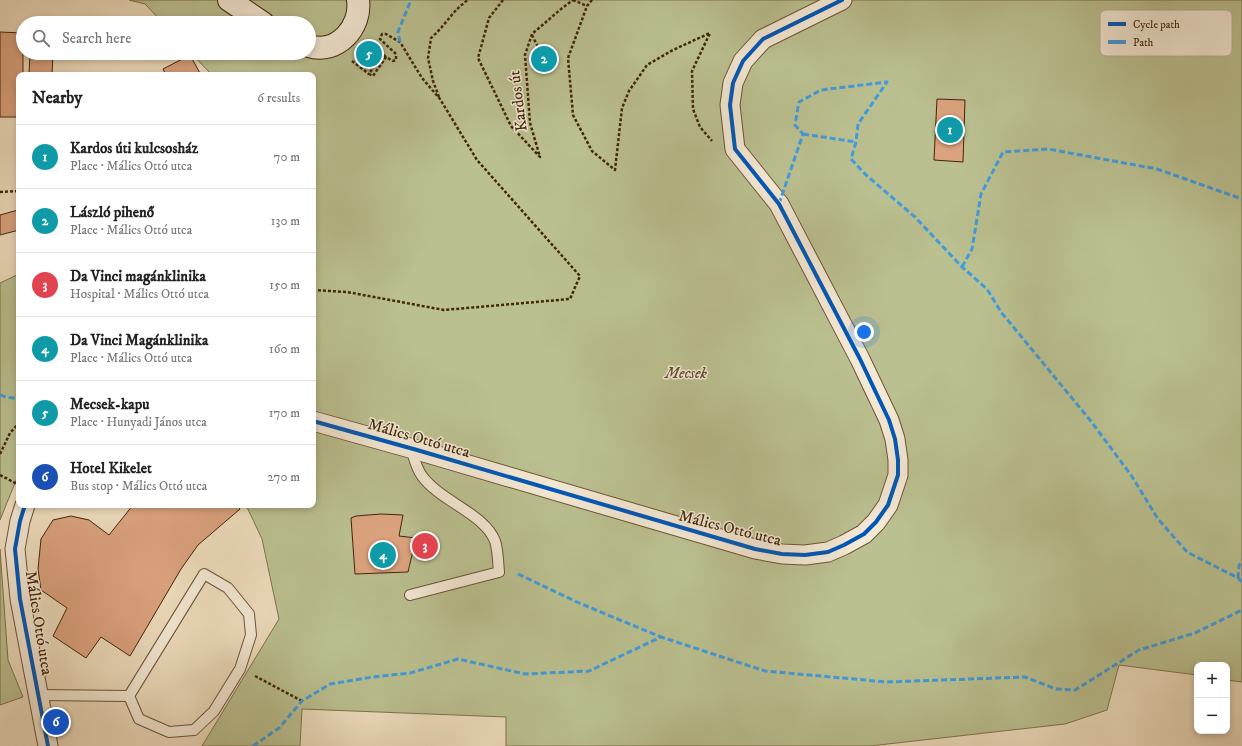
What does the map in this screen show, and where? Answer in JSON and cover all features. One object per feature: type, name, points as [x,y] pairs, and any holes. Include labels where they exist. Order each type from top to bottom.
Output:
[{"type":"street","points":[[229,0],[253,16]]},
{"type":"street","points":[[316,48],[327,48],[336,45],[344,39],[357,16],[358,0]]},
{"type":"street","points":[[735,149],[730,105],[733,83],[743,61],[763,39],[842,0]]},
{"type":"street","name":"Málics Ottó utca","points":[[316,422],[411,448],[755,549],[782,554],[805,555],[828,552],[864,534],[876,522],[888,506],[898,475],[896,446],[889,420],[860,359],[780,204],[735,149]]},
{"type":"street","name":"Málics Ottó utca","points":[[24,508],[15,548],[20,599],[48,746]]},
{"type":"lane","points":[[410,595],[499,572],[495,542],[488,529],[468,512],[436,490],[422,476],[416,466],[411,448]]},
{"type":"lane","points":[[204,574],[228,588],[249,614],[251,635],[240,669],[214,711],[194,730],[169,732],[140,719],[129,696],[204,574]]},
{"type":"lane","points":[[39,695],[129,696]]},
{"type":"path","points":[[440,99],[433,81],[428,58],[431,38],[441,29],[456,10],[468,0]]},
{"type":"path","points":[[544,59],[532,34],[573,0],[588,6]]},
{"type":"path","points":[[592,0],[588,6],[568,58],[573,115],[592,151],[615,170],[622,108],[629,91],[647,65],[673,50],[710,33],[692,71],[693,109],[700,127],[715,144],[735,149]]},
{"type":"path","points":[[316,290],[347,292],[444,310],[570,299],[580,276],[477,160],[440,99],[422,78],[400,42],[386,34],[382,34],[380,39],[396,54],[396,60],[393,61],[361,40]]},
{"type":"path","points":[[355,49],[376,63],[369,74],[373,76],[386,57]]},
{"type":"path","points":[[0,192],[16,190]]},
{"type":"path","points":[[0,454],[10,433],[16,426]]},
{"type":"path","points":[[0,475],[16,483]]},
{"type":"path","points":[[240,669],[272,684],[302,701]]},
{"type":"green space","name":"Mecsek","points":[[129,0],[1242,0],[1242,682],[1230,680],[1230,662],[1194,662],[1194,675],[1119,665],[1107,710],[1065,724],[870,746],[506,746],[506,717],[302,709],[300,746],[202,746],[279,619],[262,539],[247,508],[316,508],[316,72],[209,72],[198,60],[316,60],[316,16],[156,16],[145,4]]},
{"type":"green space","points":[[16,275],[16,480],[0,520],[0,283]]},
{"type":"green space","points":[[0,549],[8,660],[23,697],[0,705]]},
{"type":"building","points":[[0,32],[16,33],[16,60],[23,60],[23,72],[16,72],[16,117],[0,117]]},
{"type":"building","points":[[30,60],[53,60],[52,72],[29,72]]},
{"type":"building","points":[[180,60],[193,60],[199,72],[164,72],[163,69]]},
{"type":"building","points":[[937,99],[965,100],[963,162],[934,160]]},
{"type":"building","points":[[16,211],[16,231],[0,235],[0,215]]},
{"type":"building","points":[[131,508],[240,509],[198,545],[181,569],[130,656],[101,637],[86,658],[53,636],[67,608],[41,590],[38,569],[41,539],[53,520],[71,516],[89,520],[109,535]]},
{"type":"building","points":[[381,514],[403,515],[399,536],[416,538],[408,572],[355,574],[351,518],[356,516]]},
{"type":"marked path","points":[[400,42],[398,32],[411,0]]},
{"type":"marked path","points":[[779,204],[803,134],[795,125],[799,102],[821,90],[887,82],[858,124],[856,142],[851,159],[866,175],[915,217],[962,267],[987,289],[1001,312],[1090,420],[1131,475],[1158,519],[1187,552],[1238,578],[1242,582]]},
{"type":"marked path","points":[[803,134],[856,142]]},
{"type":"marked path","points":[[962,267],[972,249],[981,194],[1003,152],[1048,149],[1157,169],[1242,199]]},
{"type":"marked path","points":[[0,395],[16,399]]},
{"type":"marked path","points":[[1238,578],[1239,566],[1242,560]]},
{"type":"marked path","points":[[518,574],[579,603],[661,637]]},
{"type":"marked path","points":[[253,746],[279,728],[302,701],[330,684],[410,673],[458,659],[525,674],[589,671],[661,637],[765,671],[887,682],[1025,677],[1056,689],[1075,690],[1139,650],[1195,633],[1242,610]]},
{"type":"cycle path","points":[[316,422],[755,549],[782,554],[805,555],[828,552],[864,534],[876,522],[888,505],[898,475],[898,460],[895,439],[889,420],[860,359],[779,204],[735,149],[730,105],[733,83],[743,61],[763,39],[842,0]]},
{"type":"cycle path","points":[[24,508],[15,549],[20,599],[48,746]]},
{"type":"place","name":"Mecsek-kapu","points":[[369,54]]},
{"type":"place","name":"László pihenő","points":[[544,59]]},
{"type":"place","name":"Kardos úti kulcsosház","points":[[950,130]]},
{"type":"place","name":"Da Vinci magánklinika","points":[[425,546]]},
{"type":"place","name":"Da Vinci Magánklinika","points":[[383,555]]},
{"type":"place","name":"Hotel Kikelet","points":[[56,722]]}]
